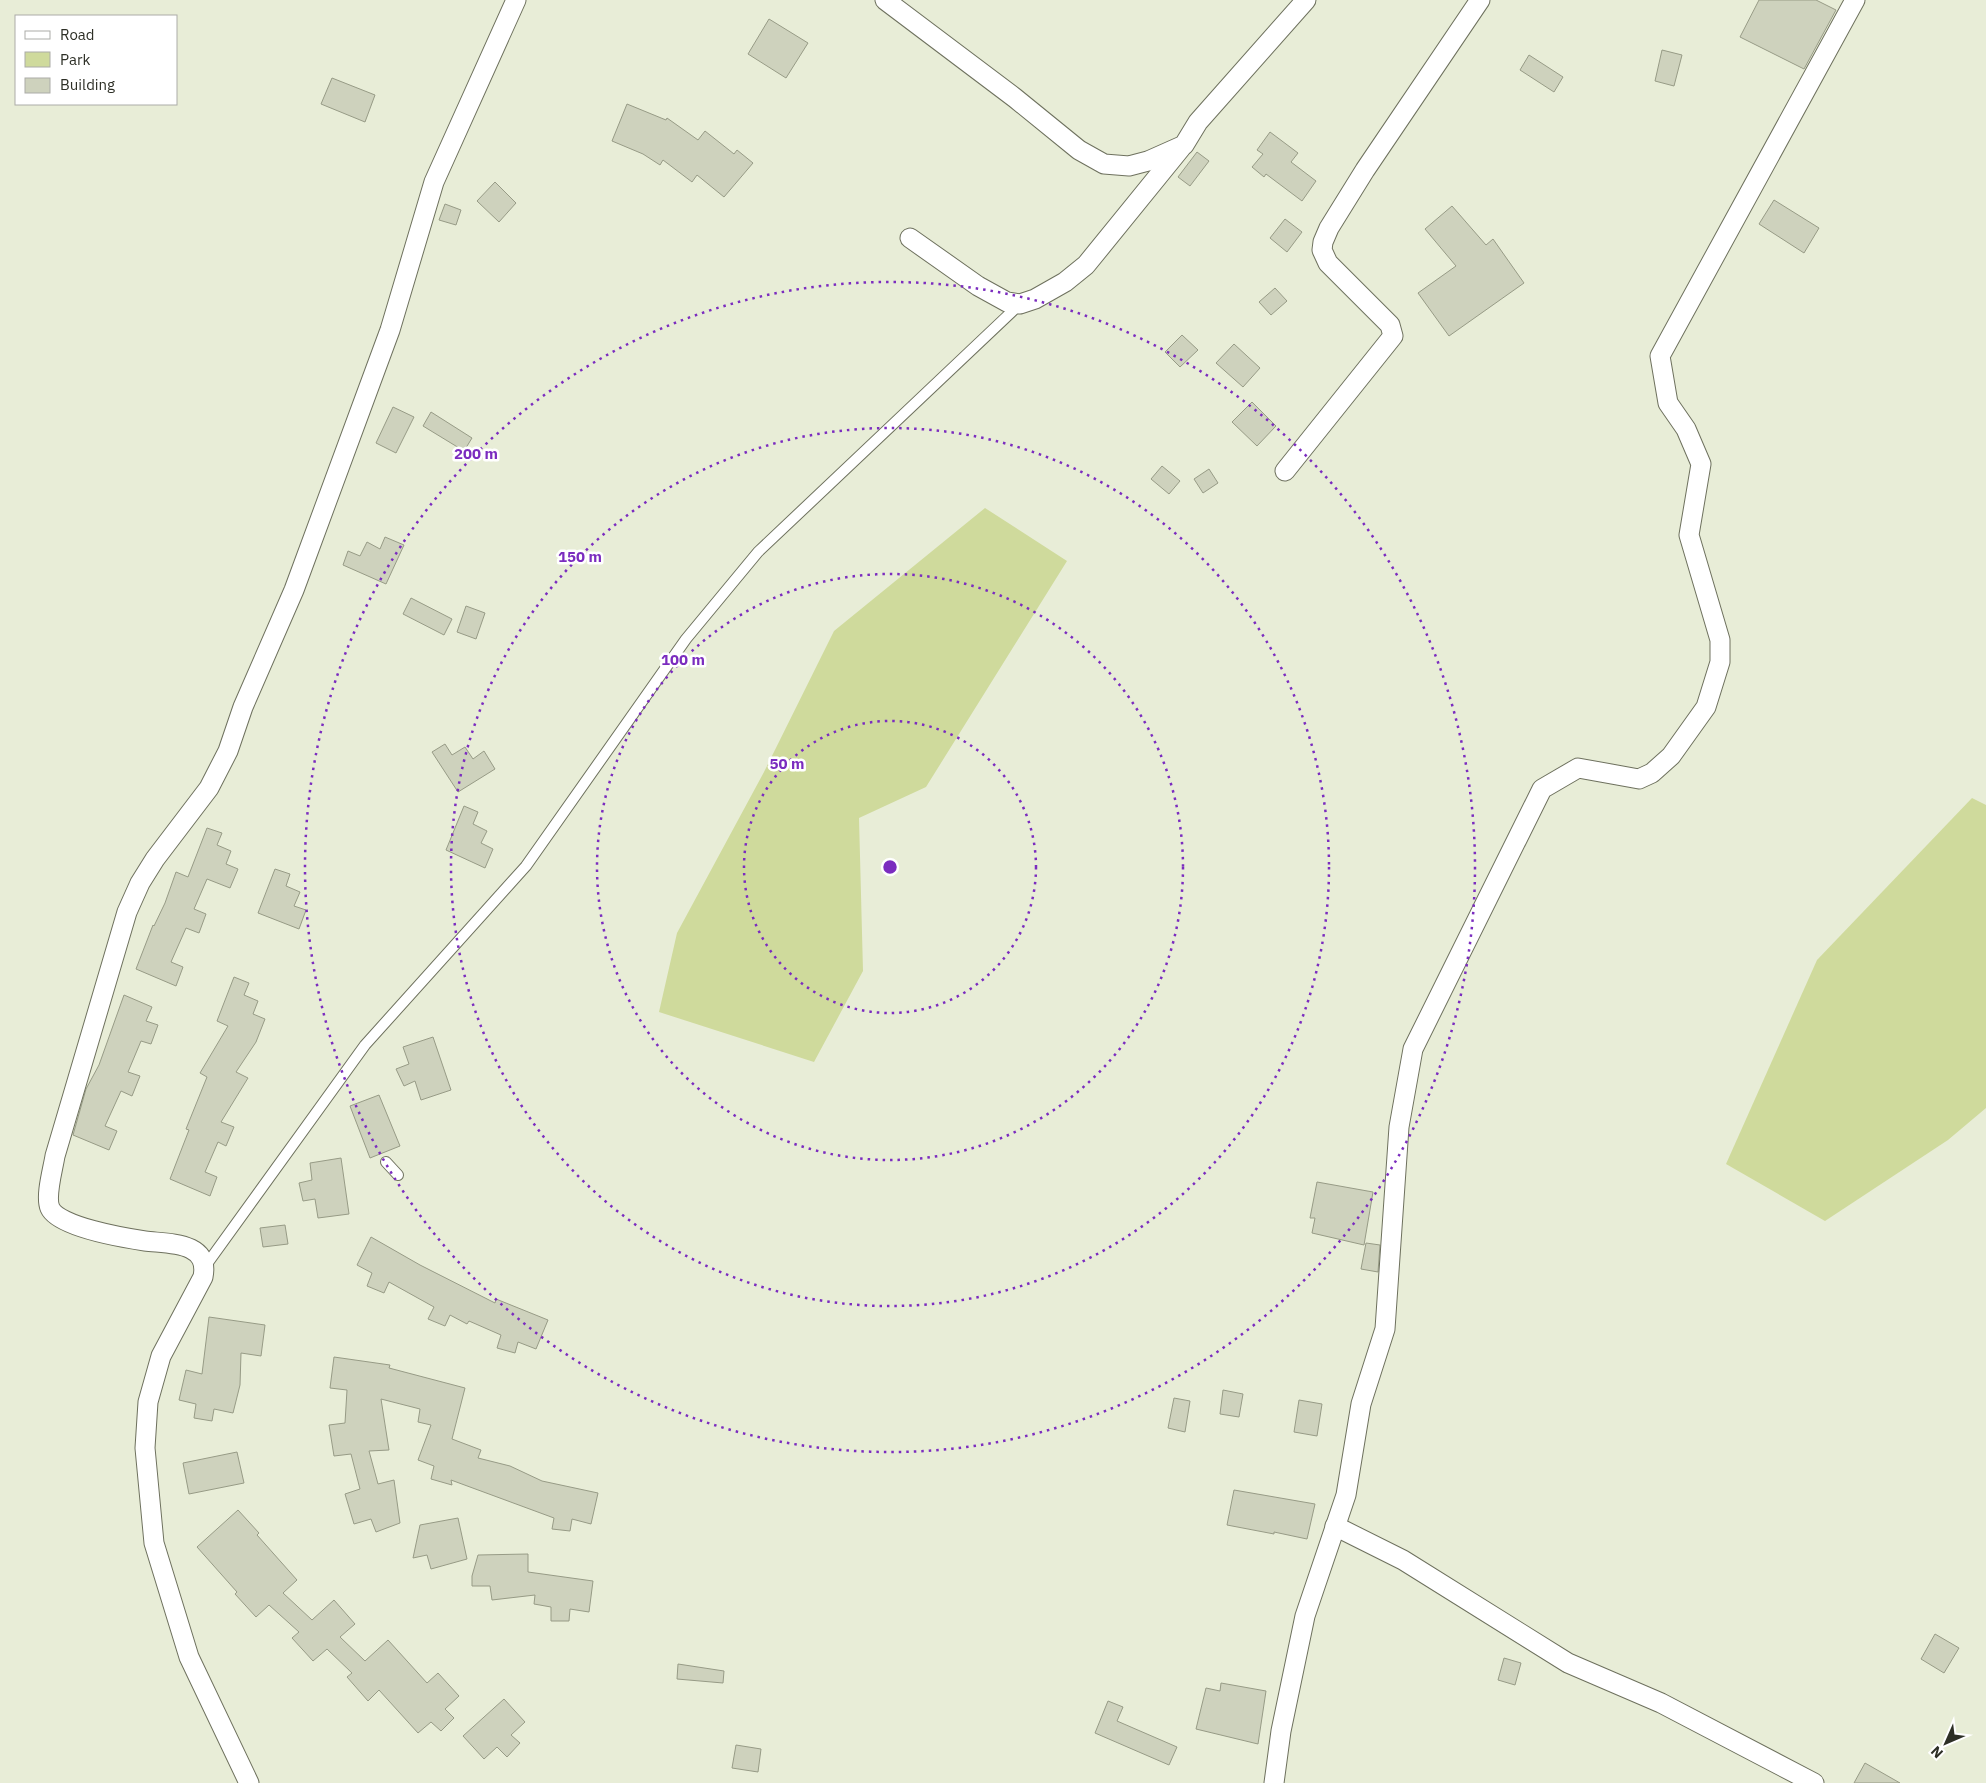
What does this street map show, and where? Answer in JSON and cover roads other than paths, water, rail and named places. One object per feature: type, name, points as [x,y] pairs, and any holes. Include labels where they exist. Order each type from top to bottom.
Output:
[{"type":"street","points":[[249,1783],[189,1657],[154,1543],[145,1448],[148,1402],[161,1356],[203,1277],[204,1268],[202,1260],[198,1255],[181,1244],[144,1241],[70,1224],[58,1217],[49,1207],[48,1197],[56,1156],[126,912],[140,883],[155,859],[209,788],[228,751],[243,708],[294,590],[390,330],[434,182],[516,0]]},
{"type":"street","points":[[885,0],[1015,98],[1080,150],[1104,164],[1129,166],[1148,161],[1184,145]]},
{"type":"street","points":[[910,238],[978,286],[1007,302],[1020,304],[1035,299],[1065,282],[1086,265],[1184,145],[1198,122],[1306,0]]},
{"type":"street","points":[[1285,471],[1393,336],[1390,325],[1328,262],[1322,250],[1323,242],[1329,228],[1365,170],[1480,0]]},
{"type":"street","points":[[1274,1783],[1281,1731],[1305,1616],[1346,1495],[1361,1404],[1385,1329],[1399,1127],[1413,1049],[1542,788],[1578,768],[1638,779],[1652,773],[1672,756],[1706,707],[1720,662],[1720,640],[1689,535],[1701,464],[1686,429],[1668,403],[1660,356],[1855,0]]},
{"type":"street","points":[[1335,1526],[1403,1560],[1568,1663],[1661,1703],[1814,1783]]},
{"type":"lane","points":[[204,1268],[365,1045],[526,866],[686,639],[758,552],[1020,304]]},
{"type":"lane","points":[[386,1162],[398,1175]]}]
